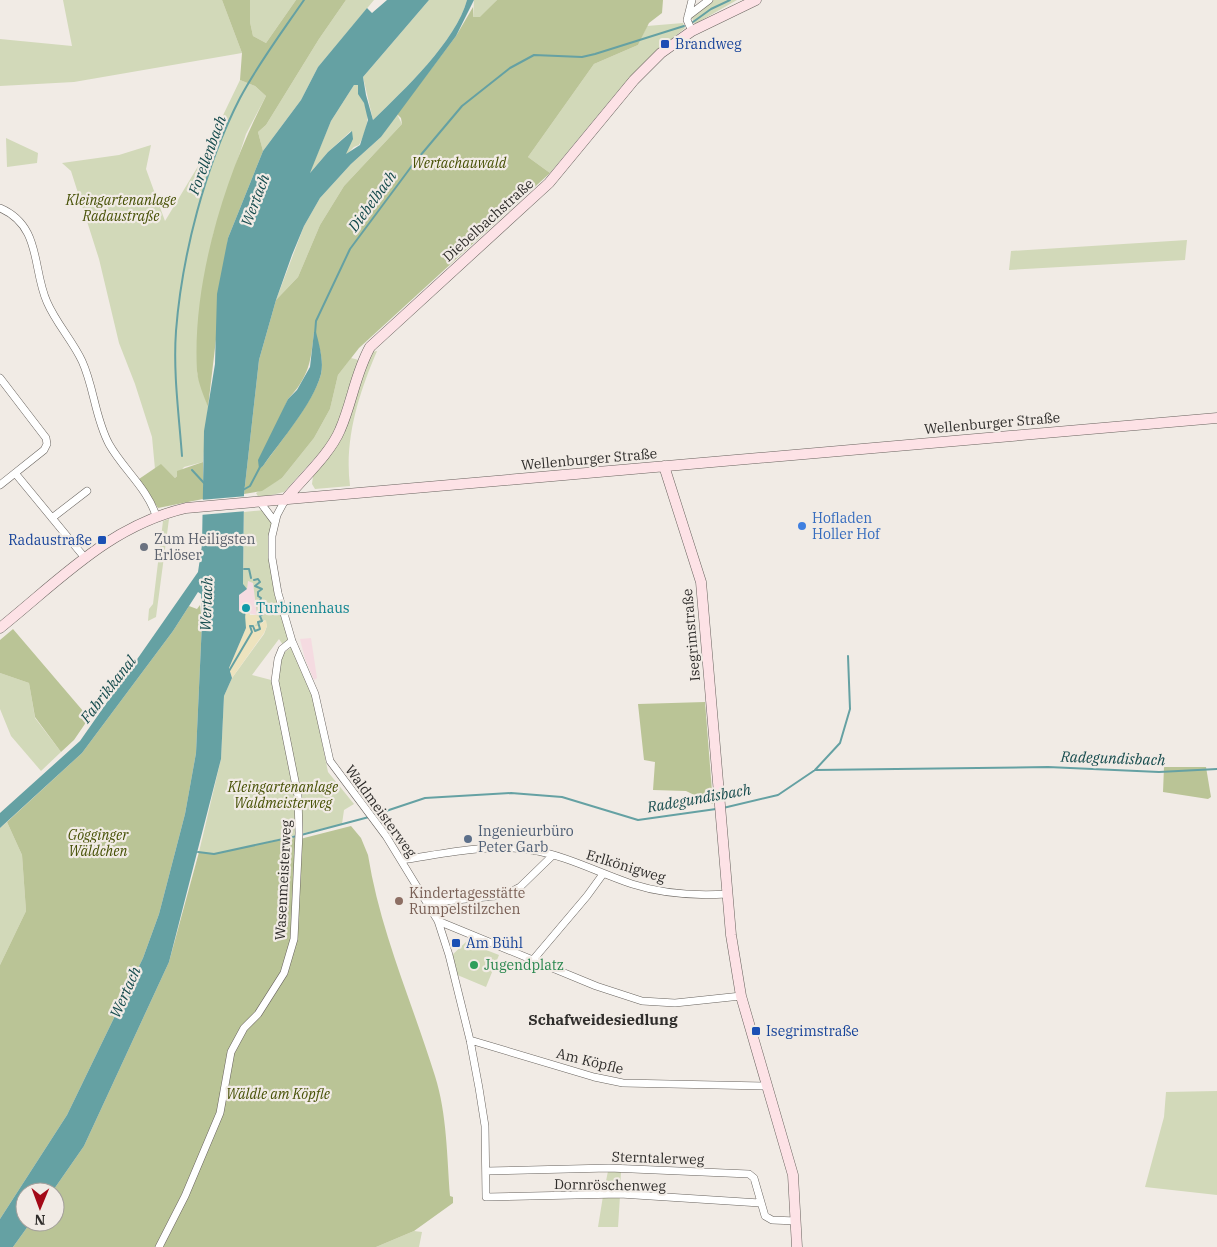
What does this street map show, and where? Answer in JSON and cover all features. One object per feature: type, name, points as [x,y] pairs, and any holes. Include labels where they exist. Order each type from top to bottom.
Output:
[{"type":"street","points":[[692,0],[687,20],[692,31]]},
{"type":"street","points":[[688,16],[709,0]]},
{"type":"street","name":"Diebelbachstraße","points":[[285,500],[340,433],[356,377],[370,347],[550,183],[634,80],[662,53],[692,31],[756,0]]},
{"type":"street","points":[[0,208],[18,221],[32,242],[45,299],[82,362],[103,431],[115,453],[152,503],[156,516]]},
{"type":"street","points":[[0,378],[46,438],[47,444],[44,450],[0,485]]},
{"type":"street","name":"Wellenburger Straße","points":[[0,627],[85,558],[118,534],[156,516],[194,507],[1217,418]]},
{"type":"street","name":"Isegrimstraße","points":[[664,466],[701,582],[727,894],[741,996],[793,1175],[797,1247]]},
{"type":"street","points":[[15,473],[85,558]]},
{"type":"street","points":[[303,477],[315,497]]},
{"type":"street","points":[[52,518],[87,491]]},
{"type":"street","name":"Waldmeisterweg","points":[[285,500],[275,522],[272,558],[278,593],[292,641],[315,694],[330,761],[372,817],[438,921],[449,955],[470,1040],[485,1126],[486,1171]]},
{"type":"street","points":[[260,502],[275,522]]},
{"type":"street","name":"Wasenmeisterweg","points":[[159,1247],[185,1196],[220,1113],[231,1052],[244,1028],[258,1014],[284,973],[294,939],[299,836],[298,796],[275,681],[280,654],[292,641]]},
{"type":"street","name":"Erlkönigweg","points":[[401,860],[497,848],[533,850],[659,891],[679,894],[727,894]]},
{"type":"street","points":[[427,903],[504,895],[514,892],[552,856]]},
{"type":"street","points":[[532,961],[587,896],[603,874]]},
{"type":"street","points":[[438,921],[614,993],[658,1004],[741,996]]},
{"type":"street","name":"Am Köpfle","points":[[470,1040],[594,1077],[623,1083],[767,1086]]},
{"type":"street","name":"Sterntalerweg","points":[[486,1171],[610,1168],[749,1174],[754,1178],[760,1203]]},
{"type":"street","name":"Dornröschenweg","points":[[486,1171],[486,1197],[620,1194],[760,1203]]},
{"type":"street","points":[[760,1203],[762,1212],[768,1218],[796,1221]]},
{"type":"shaded area","points":[[248,581],[253,583],[257,615],[239,611],[239,595]]},
{"type":"shaded area","points":[[311,638],[317,678],[314,680],[305,659],[300,639]]},
{"type":"green space","points":[[63,0],[222,0],[242,53],[74,82],[0,86],[0,39],[72,46]]},
{"type":"green space","points":[[222,0],[250,0],[250,22],[253,36],[266,43],[296,0],[346,0],[319,39],[266,125],[258,132],[263,151],[228,238],[208,407],[197,371],[200,301],[206,266],[214,230],[237,160],[266,96],[255,86],[240,80],[242,53]]},
{"type":"green space","points":[[250,0],[296,0],[266,43],[253,36],[250,22]]},
{"type":"green space","points":[[346,0],[374,0],[318,67],[301,100],[263,151],[258,132],[266,125],[319,39]]},
{"type":"green space","points":[[429,0],[467,0],[461,16],[441,48],[413,80],[373,120],[363,77]]},
{"type":"green space","points":[[474,0],[497,0],[481,17],[473,17]]},
{"type":"green space","name":"Wertachauwald","points":[[497,0],[663,0],[662,13],[649,23],[638,45],[594,64],[528,157],[550,173],[359,348],[338,375],[330,409],[314,438],[282,478],[262,491],[244,494],[259,360],[276,300],[298,277],[320,225],[344,186],[402,124],[401,118],[397,114],[456,36],[473,7],[473,17],[480,17]],"holes":[[[314,332],[322,363],[317,385],[296,421],[263,466],[259,468],[288,399],[305,376],[312,352]]]},
{"type":"green space","points":[[713,0],[737,0],[695,24],[692,18],[694,12]]},
{"type":"green space","points":[[683,23],[685,28],[647,60],[622,86],[550,173],[528,157],[594,64],[638,45],[647,26]]},
{"type":"green space","name":"Kleingartenanlage Radaustraße","points":[[240,80],[255,86],[266,96],[246,134],[213,235],[203,290],[198,327],[197,373],[208,407],[203,462],[184,467],[175,478],[161,465],[155,469],[152,437],[135,384],[119,343],[99,259],[71,171],[62,163],[119,155],[151,145],[146,169],[165,221],[200,163]]},
{"type":"green space","points":[[354,85],[358,85],[367,114],[366,130],[359,145],[354,147],[345,156],[351,131],[328,152],[309,174],[331,121]]},
{"type":"green space","points":[[397,114],[402,124],[344,186],[320,225],[298,277],[276,300],[304,226],[320,198],[351,164],[381,137]]},
{"type":"green space","points":[[6,138],[38,153],[37,163],[7,167]]},
{"type":"green space","points":[[1187,240],[1185,260],[1009,270],[1011,251]]},
{"type":"green space","points":[[377,351],[364,383],[354,417],[349,451],[350,486],[315,489],[312,484],[313,476],[341,440],[358,386],[372,352]]},
{"type":"green space","points":[[351,358],[359,360],[345,409],[331,440],[284,492],[259,498],[256,493],[282,478],[314,438],[330,409],[338,375]]},
{"type":"green space","points":[[203,462],[203,499],[158,508],[139,479],[161,464],[175,478],[177,471]]},
{"type":"green space","name":"Kleingartenanlage Waldmeisterweg","points":[[265,510],[272,521],[269,536],[288,640],[283,645],[279,639],[252,675],[275,681],[281,655],[293,646],[312,694],[328,772],[354,804],[344,810],[342,824],[212,855],[199,852],[221,759],[224,696],[232,678],[264,634],[267,626],[265,620],[258,626],[254,626],[260,619],[257,615],[253,583],[248,581],[247,589],[243,587],[244,512]]},
{"type":"green space","points":[[169,519],[156,617],[148,621],[149,609],[153,604],[163,521]]},
{"type":"green space","name":"Gögginger Wäldchen","points":[[200,605],[202,622],[196,753],[185,814],[159,914],[143,958],[67,1115],[24,1182],[15,1182],[15,1196],[0,1219],[0,965],[26,911],[22,855],[7,822],[82,753],[173,631],[189,606],[197,609]]},
{"type":"green space","points":[[13,629],[89,718],[74,740],[61,752],[35,717],[29,683],[0,673],[0,640]]},
{"type":"green space","points":[[0,673],[29,683],[35,718],[61,752],[41,771],[11,736],[0,709]]},
{"type":"green space","points":[[705,702],[713,804],[686,791],[653,790],[655,762],[644,760],[638,704]]},
{"type":"green space","points":[[1164,767],[1206,767],[1211,797],[1208,799],[1163,792]]},
{"type":"green space","points":[[7,822],[22,855],[26,911],[0,965],[0,828]]},
{"type":"green space","name":"Wäldle am Köpfle","points":[[351,826],[361,838],[368,855],[373,883],[388,939],[439,1090],[446,1136],[450,1196],[453,1197],[453,1203],[414,1231],[376,1247],[13,1247],[24,1232],[65,1232],[65,1182],[59,1182],[84,1146],[169,962],[199,852],[214,854],[293,837],[300,839]]},
{"type":"green space","name":"Jugendplatz","points":[[466,942],[499,955],[486,987],[455,974],[451,956]]},
{"type":"green space","points":[[1217,1091],[1217,1195],[1145,1187],[1164,1117],[1166,1092]]},
{"type":"green space","points":[[608,1171],[621,1172],[620,1191],[604,1191]]},
{"type":"green space","points":[[603,1196],[620,1196],[618,1227],[598,1227]]},
{"type":"green space","points":[[414,1231],[422,1232],[419,1247],[376,1247]]},
{"type":"sand","points":[[239,611],[249,612],[250,615],[257,615],[260,619],[254,626],[258,626],[266,620],[267,626],[232,678],[229,668],[246,628]]},
{"type":"water","name":"Wertach","points":[[387,0],[429,0],[363,77],[373,120],[428,64],[452,32],[467,0],[474,0],[456,36],[381,137],[351,164],[320,198],[304,226],[292,255],[276,300],[259,360],[244,494],[243,584],[247,589],[239,595],[239,611],[245,615],[246,628],[229,668],[232,678],[224,696],[221,759],[169,962],[84,1146],[59,1182],[24,1182],[67,1115],[143,958],[159,914],[185,814],[196,753],[202,622],[201,594],[198,592],[173,631],[82,753],[0,828],[0,813],[80,741],[198,572],[202,545],[204,431],[215,364],[217,294],[228,238],[263,151],[301,100],[318,67],[367,8],[372,13]],"holes":[[[354,85],[358,85],[358,94],[364,103],[368,120],[360,145],[346,154],[353,139],[352,131],[328,152],[310,173],[331,121]]]},
{"type":"water","points":[[314,332],[316,332],[322,364],[317,386],[296,422],[259,469],[258,460],[288,399],[297,390],[310,367]]},
{"type":"water","points":[[15,1196],[15,1232],[24,1232],[13,1247],[0,1247],[0,1219]]},
{"type":"pier","points":[[247,496],[247,511],[200,515],[200,500]]},
{"type":"waterway","name":"Forellenbach","points":[[182,456],[175,347],[179,302],[197,212],[216,152],[240,98],[262,60],[304,0]]},
{"type":"waterway","name":"Diebelbach","points":[[693,22],[711,9],[730,0]]},
{"type":"waterway","name":"Diebelbach","points":[[315,334],[316,321],[350,249],[414,163],[462,106],[510,68],[534,55],[582,57],[684,26]]},
{"type":"waterway","name":"Diebelbach","points":[[243,490],[250,486],[260,467]]},
{"type":"waterway","name":"Forellenbach","points":[[192,470],[204,483]]},
{"type":"waterway","points":[[244,569],[249,569],[251,578]]},
{"type":"waterway","points":[[229,671],[252,632],[250,626],[253,626],[255,631],[260,629],[258,622],[262,621],[260,616],[263,614],[259,603],[261,598],[258,596],[258,592],[262,589],[255,586],[260,582],[258,579],[254,580]]},
{"type":"waterway","points":[[244,617],[245,610]]},
{"type":"waterway","points":[[815,770],[840,743],[850,709],[848,656]]},
{"type":"waterway","name":"Radegundisbach","points":[[723,808],[778,795],[815,770],[1048,767],[1159,772],[1217,769]]},
{"type":"waterway","name":"Radegundisbach","points":[[374,815],[425,798],[511,793],[562,797],[638,820],[716,809]]},
{"type":"waterway","name":"Radegundisbach","points":[[301,835],[369,817]]},
{"type":"waterway","name":"Radegundisbach","points":[[198,852],[214,854],[297,836]]},
{"type":"place","name":"Brandweg","points":[[665,44]]},
{"type":"place","name":"Hofladen Holler Hof","points":[[802,526]]},
{"type":"place","name":"Radaustraße","points":[[102,540]]},
{"type":"place","name":"Zum Heiligsten Erlöser","points":[[144,547]]},
{"type":"place","name":"Turbinenhaus","points":[[246,608]]},
{"type":"place","name":"Ingenieurbüro Peter Garb","points":[[468,839]]},
{"type":"place","name":"Kindertagesstätte Rumpelstilzchen","points":[[399,901]]},
{"type":"place","name":"Am Bühl","points":[[456,943]]},
{"type":"place","name":"Jugendplatz","points":[[474,965]]},
{"type":"place","name":"Isegrimstraße","points":[[756,1031]]},
{"type":"district","name":"Schafweidesiedlung","points":[[603,1019]]},
{"type":"water label","name":"Fabrikkanal","points":[[108,689]]}]
